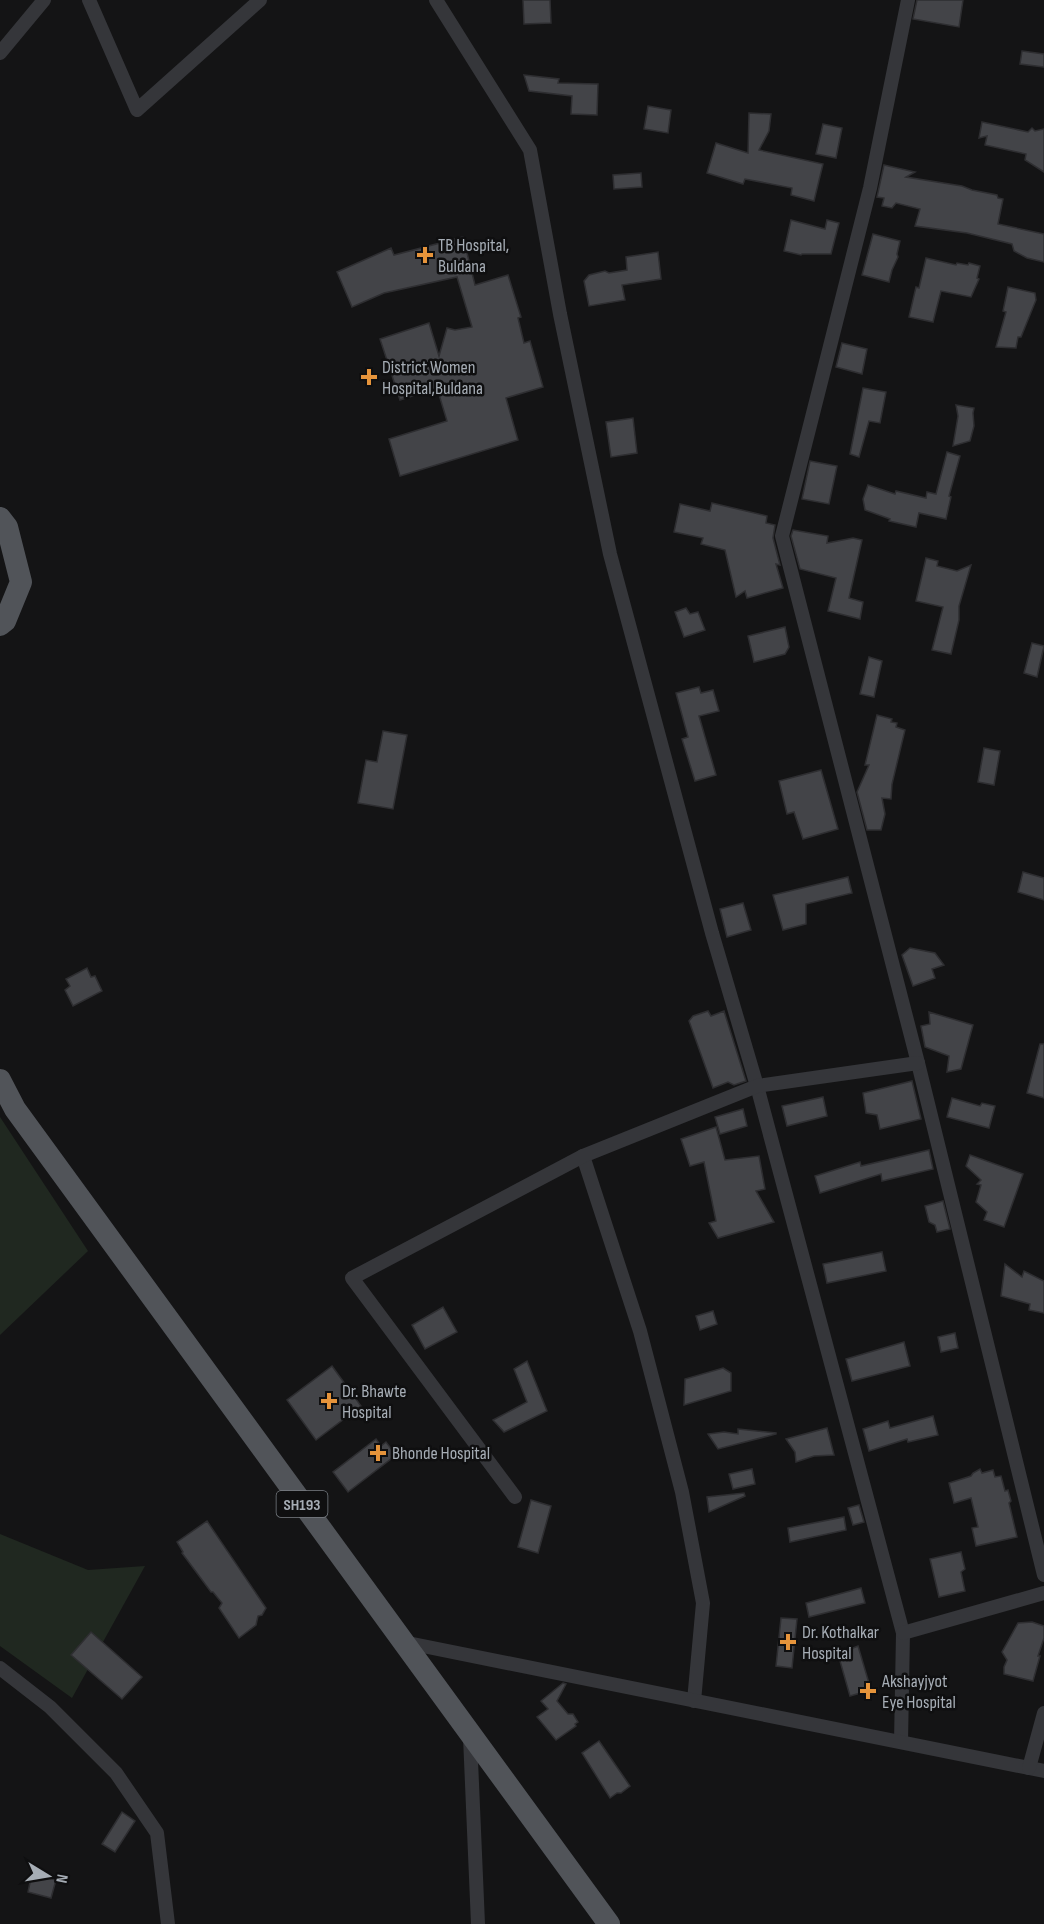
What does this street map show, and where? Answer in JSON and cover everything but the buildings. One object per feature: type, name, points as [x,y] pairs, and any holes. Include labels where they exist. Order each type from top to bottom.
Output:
[{"type":"main road","points":[[0,518],[7,527],[21,582],[5,621],[0,625]]},
{"type":"main road","name":"SH193","points":[[0,1080],[15,1110],[609,1924]]},
{"type":"street","points":[[0,53],[44,0]]},
{"type":"street","points":[[89,0],[137,110],[260,0]]},
{"type":"street","points":[[436,0],[530,150],[560,314],[610,554],[712,933],[758,1086],[903,1633],[901,1742]]},
{"type":"street","points":[[908,0],[870,188],[782,536],[918,1063],[1044,1575]]},
{"type":"street","points":[[515,1497],[352,1278],[583,1156],[758,1086],[918,1063]]},
{"type":"street","points":[[583,1156],[640,1330],[682,1492],[703,1603],[694,1701]]},
{"type":"street","points":[[903,1633],[1044,1593]]},
{"type":"street","points":[[403,1642],[1044,1771]]},
{"type":"street","points":[[0,1668],[51,1707],[116,1773],[157,1833],[168,1924]]},
{"type":"street","points":[[1029,1768],[1044,1713]]},
{"type":"street","points":[[470,1734],[478,1924]]},
{"type":"shaded area","points":[[0,1117],[88,1251],[0,1335]]},
{"type":"shaded area","points":[[0,1534],[88,1570],[145,1566],[72,1698],[0,1646]]},
{"type":"place","name":"TB Hospital, Buldana","points":[[425,255]]},
{"type":"place","name":"District Women Hospital,Buldana","points":[[369,377]]},
{"type":"place","name":"Dr. Bhawte Hospital","points":[[329,1401]]},
{"type":"place","name":"Bhonde Hospital","points":[[378,1453]]},
{"type":"place","name":"Dr. Kothalkar Hospital","points":[[788,1642]]},
{"type":"place","name":"Akshayjyot Eye Hospital","points":[[868,1691]]}]
